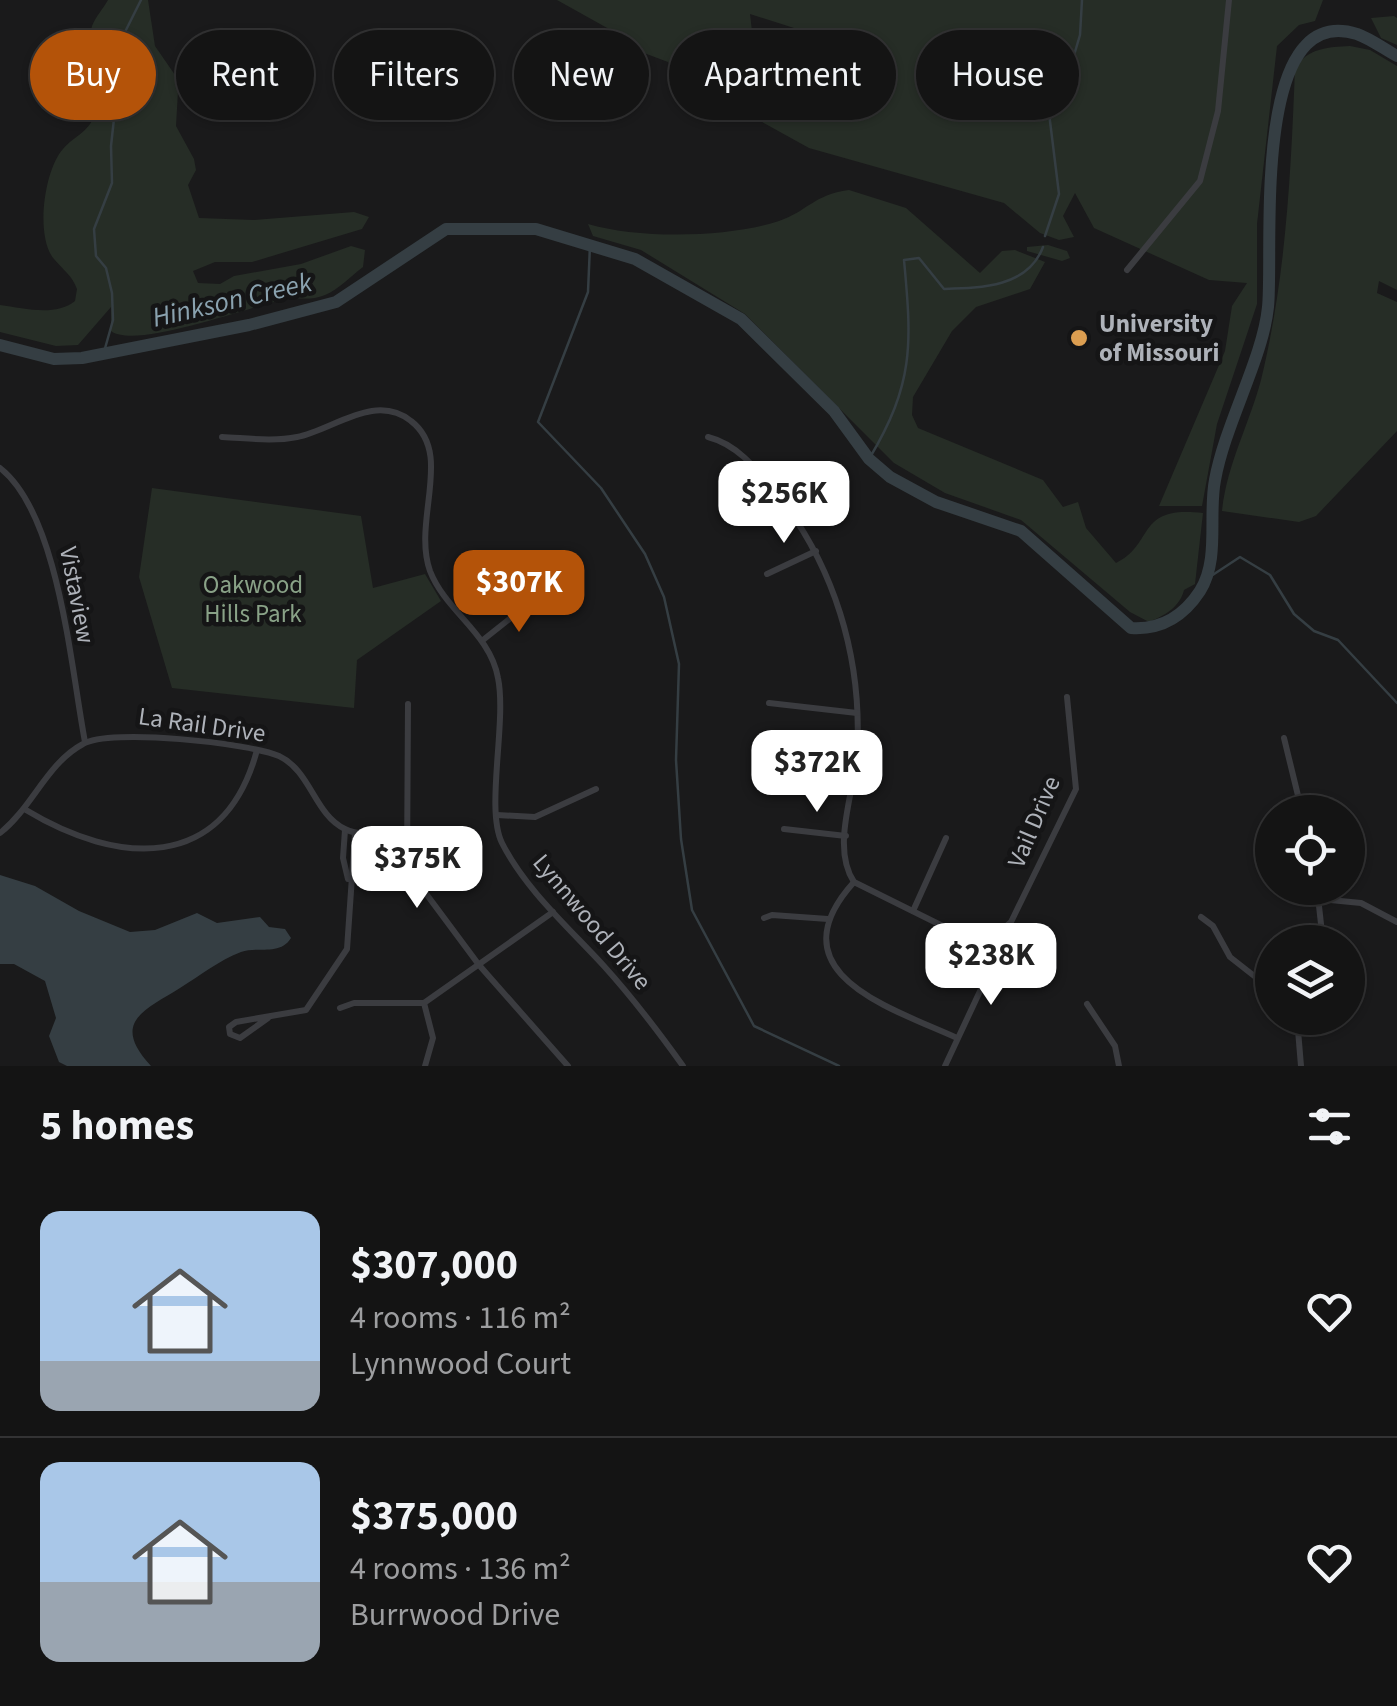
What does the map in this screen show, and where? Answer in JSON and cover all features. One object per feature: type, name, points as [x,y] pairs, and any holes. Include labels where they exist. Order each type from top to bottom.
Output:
[{"type":"street","points":[[1127,270],[1200,181],[1218,111],[1228,0]]},
{"type":"street","name":"Lynnwood Drive","points":[[222,437],[298,438],[383,410],[413,422],[431,448],[423,522],[424,553],[438,587],[483,640],[498,675],[497,815],[504,848],[553,912],[638,1005],[682,1066]]},
{"type":"street","points":[[708,437],[724,441],[755,467],[816,551],[844,622],[857,713],[846,871],[854,882],[984,946],[988,974],[944,1066]]},
{"type":"street","name":"Vistaview","points":[[0,468],[24,492],[45,538],[85,742]]},
{"type":"street","points":[[767,574],[816,551]]},
{"type":"street","points":[[483,640],[532,601]]},
{"type":"street","name":"Vail Drive","points":[[984,946],[1012,922],[1076,789],[1067,697]]},
{"type":"street","points":[[769,703],[857,713]]},
{"type":"street","points":[[408,704],[407,868],[479,965],[568,1066]]},
{"type":"street","name":"La Rail Drive","points":[[85,742],[121,734],[257,750],[295,767],[328,816],[346,830]]},
{"type":"street","points":[[1284,738],[1298,795]]},
{"type":"street","points":[[0,833],[26,810],[61,760],[85,742]]},
{"type":"street","points":[[26,810],[59,830],[114,849],[169,847],[198,835],[227,812],[250,776],[257,750]]},
{"type":"street","points":[[497,815],[535,817],[596,789]]},
{"type":"street","points":[[784,829],[846,836]]},
{"type":"street","points":[[348,880],[342,858],[346,830],[405,835]]},
{"type":"street","points":[[268,1018],[240,1038],[230,1034],[229,1026],[236,1022],[306,1010],[343,958],[349,937],[348,880],[355,832]]},
{"type":"street","points":[[914,911],[946,838]]},
{"type":"street","points":[[854,882],[834,904],[828,919],[834,966],[844,981],[856,992],[958,1038]]},
{"type":"street","points":[[1363,905],[1397,922]]},
{"type":"street","points":[[340,1008],[354,1003],[424,1003],[553,912]]},
{"type":"street","points":[[764,918],[772,915],[828,919]]},
{"type":"street","points":[[1201,917],[1213,926],[1230,957],[1255,977]]},
{"type":"street","points":[[424,1003],[433,1038],[425,1066]]},
{"type":"street","points":[[1086,1004],[1115,1046],[1119,1066]]},
{"type":"street","points":[[1298,1035],[1301,1066]]},
{"type":"green space","points":[[108,0],[148,0],[153,30],[92,30]]},
{"type":"green space","points":[[557,0],[1323,0],[1315,21],[1299,25],[1277,46],[1257,224],[1257,304],[1217,424],[1202,506],[1159,506],[1225,351],[1232,306],[1247,283],[1209,280],[1094,228],[1075,193],[1063,216],[1074,237],[1059,240],[1040,233],[1004,203],[809,148],[758,120],[896,120],[896,30],[790,30],[794,28],[750,14],[752,30],[669,30],[669,63],[649,55],[649,30],[610,30]]},
{"type":"green space","points":[[1394,16],[1397,45],[1381,38],[1371,18]]},
{"type":"green space","points":[[1350,46],[1370,50],[1397,66],[1397,290],[1379,281],[1377,293],[1397,302],[1397,431],[1316,516],[1299,522],[1222,511],[1261,380],[1276,303],[1289,186],[1295,68],[1312,53]]},
{"type":"green space","points":[[156,47],[175,75],[176,126],[194,159],[196,170],[188,185],[199,218],[254,220],[354,212],[369,217],[362,229],[252,262],[215,262],[193,271],[198,283],[220,284],[234,276],[301,264],[351,246],[365,250],[363,267],[320,297],[286,299],[168,331],[124,335],[111,331],[111,307],[78,345],[56,346],[0,332],[0,305],[49,310],[75,301],[75,284],[48,249],[44,204],[56,159],[92,120],[156,120]]},
{"type":"green space","points":[[849,190],[906,208],[980,273],[1002,251],[1015,250],[1045,262],[1030,289],[976,307],[952,331],[913,397],[912,415],[918,428],[1043,480],[1063,507],[1078,502],[1086,528],[1116,563],[1137,546],[1156,520],[1181,512],[1203,513],[1195,584],[1184,590],[1171,610],[1149,622],[1130,612],[1021,520],[945,493],[894,463],[745,314],[641,250],[593,236],[588,224],[657,234],[735,231],[779,221],[819,199]]},
{"type":"green space","points":[[1048,245],[1067,251],[1070,258],[1062,261],[1027,251],[1027,247]]},
{"type":"green space","name":"Oakwood Hills Park","points":[[152,488],[361,516],[373,588],[425,574],[441,601],[357,660],[354,708],[172,688],[139,577]]},
{"type":"shaded area","points":[[0,875],[35,886],[79,911],[130,932],[155,930],[197,913],[217,923],[260,917],[269,927],[285,929],[291,938],[281,947],[248,950],[233,956],[145,1011],[133,1028],[133,1038],[151,1066],[67,1066],[59,1062],[49,1036],[56,1018],[45,981],[14,964],[0,964]]},
{"type":"waterway","points":[[104,352],[113,320],[112,293],[106,268],[96,256],[94,229],[112,183],[111,146],[123,36],[141,0]]},
{"type":"waterway","points":[[1045,236],[1059,194],[1049,113],[1064,89],[1080,35],[1082,0]]},
{"type":"waterway","name":"Hinkson Creek","points":[[0,345],[54,359],[82,358],[249,325],[336,302],[446,229],[536,229],[635,259],[741,319],[834,411],[869,459],[890,477],[936,502],[1021,531],[1131,628],[1152,627],[1186,608],[1200,591],[1210,565],[1215,480],[1265,327],[1274,138],[1283,91],[1298,55],[1322,34],[1357,34],[1397,56]]},
{"type":"waterway","points":[[590,245],[588,292],[538,422],[601,488],[645,554],[664,597],[679,664],[676,760],[681,839],[692,910],[754,1026],[839,1066]]},
{"type":"waterway","points":[[869,459],[895,408],[906,363],[904,260],[919,258],[944,289],[973,288],[1015,278],[1027,270],[1043,247]]},
{"type":"waterway","points":[[1205,580],[1240,557],[1270,575],[1294,614],[1314,631],[1338,640],[1397,703]]},
{"type":"place","name":"University of Missouri","points":[[1079,338]]}]
